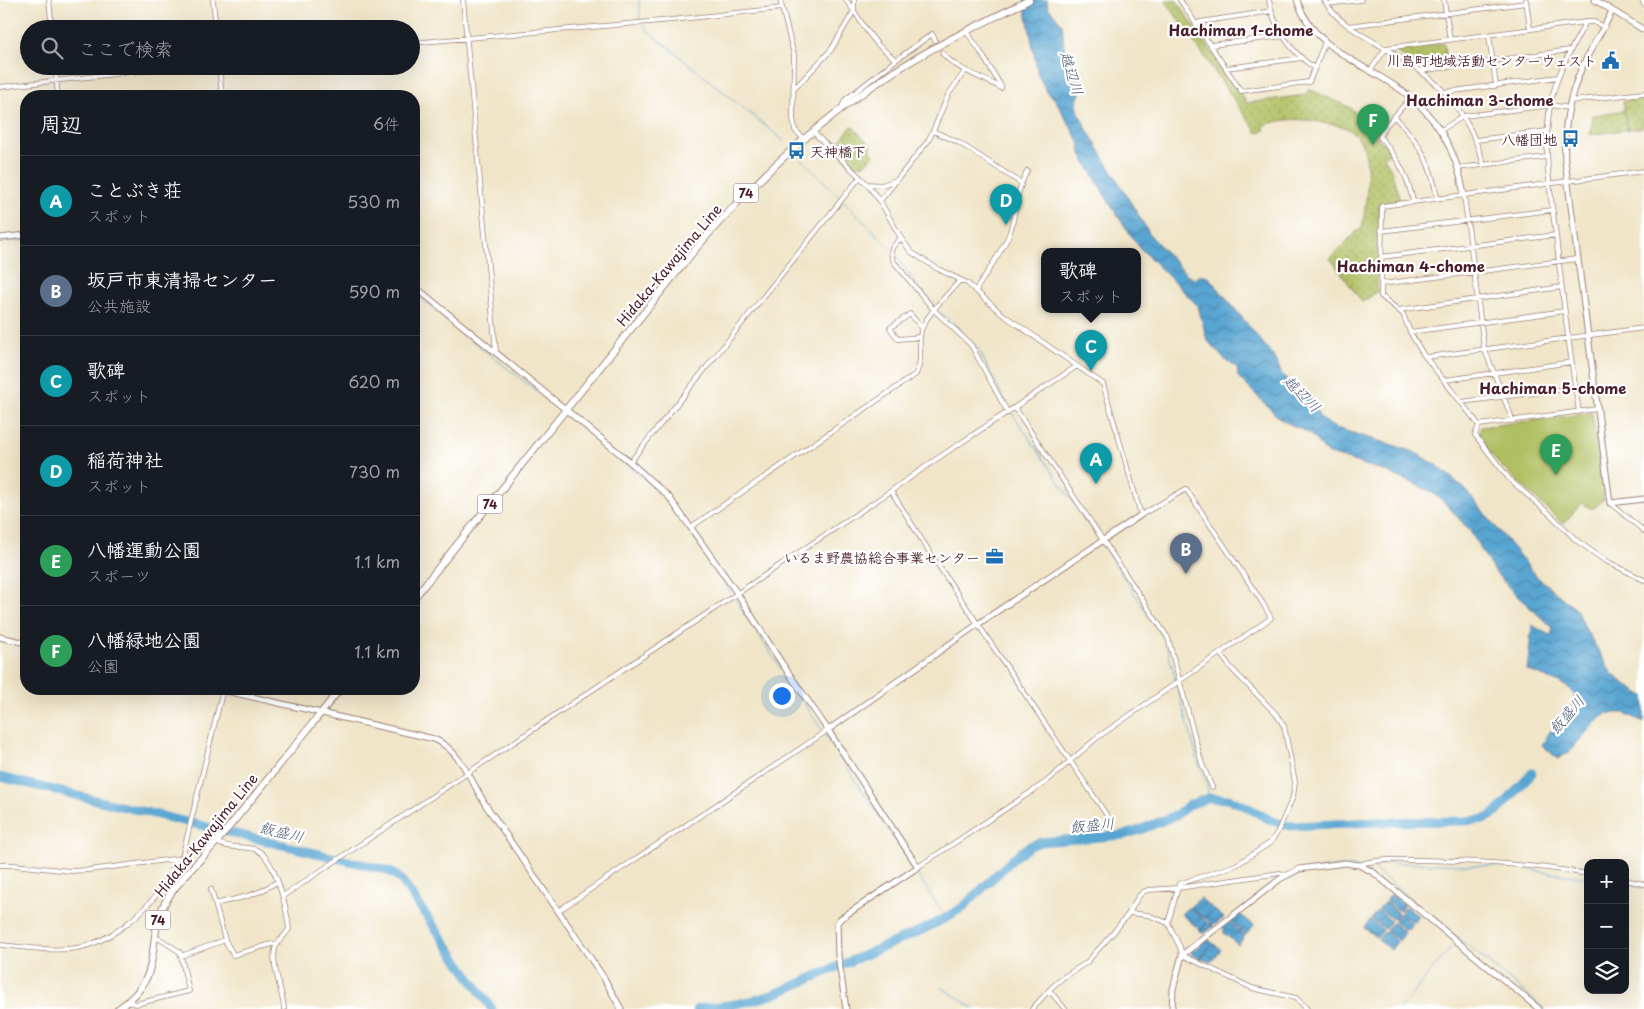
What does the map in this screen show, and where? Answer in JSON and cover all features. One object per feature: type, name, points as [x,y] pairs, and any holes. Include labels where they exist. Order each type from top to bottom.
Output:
[{"type":"main road","name":"Hidaka-Kawajima Line","points":[[420,591],[718,223],[765,174],[842,108],[886,76],[923,54],[1030,0]]},
{"type":"main road","name":"Hidaka-Kawajima Line","points":[[118,1009],[138,993],[151,970],[159,916],[169,896],[217,841],[335,695]]},
{"type":"street","points":[[49,0],[51,20]]},
{"type":"street","points":[[213,0],[215,20]]},
{"type":"street","points":[[463,0],[496,352]]},
{"type":"street","points":[[780,0],[794,54],[793,118],[795,130],[804,139]]},
{"type":"street","points":[[846,0],[878,45],[896,60]]},
{"type":"street","points":[[794,89],[831,50],[854,11],[854,0]]},
{"type":"street","points":[[1181,0],[1242,91],[1309,82],[1325,42]]},
{"type":"street","points":[[1269,0],[1284,36],[1302,58],[1315,68]]},
{"type":"street","points":[[1297,0],[1308,24],[1325,42],[1411,97],[1425,110],[1441,130],[1458,168],[1464,195],[1484,348],[1514,421]]},
{"type":"street","points":[[1361,0],[1326,2],[1330,11],[1348,26],[1386,48],[1420,71],[1446,92],[1464,116],[1476,140],[1484,165]]},
{"type":"street","points":[[1444,0],[1450,40]]},
{"type":"street","points":[[1595,0],[1644,30]]},
{"type":"street","points":[[1642,0],[1644,4]]},
{"type":"street","points":[[1348,26],[1446,15],[1526,2],[1530,29]]},
{"type":"street","points":[[420,42],[664,21],[782,8]]},
{"type":"street","points":[[1196,24],[1272,11]]},
{"type":"street","points":[[1612,11],[1586,59],[1570,101],[1564,148],[1610,504],[1644,531]]},
{"type":"street","points":[[1370,71],[1386,48],[1586,22],[1594,22],[1600,25]]},
{"type":"street","points":[[1579,412],[1546,157],[1551,104],[1558,77],[1570,50],[1586,22]]},
{"type":"street","points":[[942,53],[949,61],[965,71],[985,78],[1002,88],[969,30]]},
{"type":"street","points":[[842,108],[845,100],[896,60],[932,34],[935,40]]},
{"type":"street","points":[[1489,35],[1496,86]]},
{"type":"street","points":[[1211,45],[1284,36]]},
{"type":"street","points":[[1420,71],[1570,50]]},
{"type":"street","points":[[1226,68],[1302,58]]},
{"type":"street","points":[[880,201],[928,141],[934,131],[948,94],[965,71]]},
{"type":"street","points":[[56,75],[57,90]]},
{"type":"street","points":[[0,87],[108,75]]},
{"type":"street","points":[[220,75],[221,90]]},
{"type":"street","points":[[1446,92],[1558,77]]},
{"type":"street","points":[[1570,101],[1644,93]]},
{"type":"street","points":[[1411,97],[1385,127],[1380,138],[1394,154],[1405,172],[1413,201]]},
{"type":"street","points":[[1441,130],[1464,116],[1551,104],[1569,108]]},
{"type":"street","points":[[1394,116],[1409,132],[1428,162],[1434,177],[1437,198]]},
{"type":"street","points":[[934,131],[958,142],[1020,183]]},
{"type":"street","points":[[1476,140],[1547,131]]},
{"type":"street","points":[[813,132],[867,184],[880,201],[911,252],[976,290],[978,294],[1002,314],[1103,384],[1142,515]]},
{"type":"street","points":[[1458,168],[1546,157]]},
{"type":"street","points":[[976,290],[1010,233],[1020,183],[1027,171]]},
{"type":"street","points":[[1479,425],[1427,357],[1410,332],[1403,314],[1381,296],[1382,206],[1644,171]]},
{"type":"street","points":[[630,462],[860,178]]},
{"type":"street","points":[[867,184],[882,185],[896,180]]},
{"type":"street","points":[[1381,231],[1552,210]]},
{"type":"street","points":[[1381,257],[1556,235]]},
{"type":"street","points":[[0,238],[20,236]]},
{"type":"street","points":[[901,238],[894,244],[891,255],[907,278],[934,310],[971,345],[1008,413]]},
{"type":"street","points":[[1381,284],[1577,259]]},
{"type":"street","points":[[691,527],[916,374],[921,364],[920,337],[922,328],[934,310],[960,280]]},
{"type":"street","points":[[1398,310],[1562,287]]},
{"type":"street","points":[[420,291],[566,409],[669,497],[736,593],[780,662],[918,867]]},
{"type":"street","points":[[1410,332],[1565,311]]},
{"type":"street","points":[[920,337],[898,339],[890,328],[910,314],[922,328]]},
{"type":"street","points":[[1427,357],[1644,328]]},
{"type":"street","points":[[1444,380],[1572,362]]},
{"type":"street","points":[[282,896],[1077,366]]},
{"type":"street","points":[[1461,402],[1575,388]]},
{"type":"street","points":[[1015,408],[1168,638],[1202,764],[1212,788]]},
{"type":"street","points":[[1479,425],[1597,409]]},
{"type":"street","points":[[1479,425],[1475,435],[1510,480],[1588,549],[1615,566],[1644,580]]},
{"type":"street","points":[[558,911],[827,731],[978,624],[1102,540],[1186,488],[1271,618],[1098,737],[1046,782],[840,919],[836,928],[840,977],[846,1009]]},
{"type":"street","points":[[891,491],[934,559],[1112,823]]},
{"type":"street","points":[[1610,504],[1644,499]]},
{"type":"street","points":[[0,637],[20,642]]},
{"type":"street","points":[[1168,923],[1179,884],[1227,869],[1242,862],[1270,843],[1277,833],[1292,797],[1294,782],[1291,756],[1284,726],[1276,714],[1245,684],[1220,653]]},
{"type":"street","points":[[0,865],[70,871],[107,869],[176,859],[183,856],[220,695]]},
{"type":"street","points":[[246,695],[438,741],[450,749],[485,804],[604,978],[620,1008]]},
{"type":"street","points":[[217,841],[225,846],[254,849],[260,852],[267,858],[277,882],[282,896],[288,929],[275,950],[275,960],[284,1009]]},
{"type":"street","points":[[0,945],[54,949],[77,948],[100,941],[126,925],[155,896],[176,859]]},
{"type":"street","points":[[1182,955],[1280,879],[1299,870],[1346,863],[1359,864],[1405,860],[1527,864],[1584,873]]},
{"type":"street","points":[[1359,864],[1373,872],[1539,1009]]},
{"type":"street","points":[[1032,1009],[1065,976],[1086,963],[1129,913],[1143,892],[1280,873],[1288,875]]},
{"type":"street","points":[[1629,881],[1644,884]]},
{"type":"street","points":[[215,904],[261,891],[277,882]]},
{"type":"street","points":[[211,889],[224,940],[233,955],[277,944]]},
{"type":"street","points":[[1129,913],[1148,914],[1168,923],[1180,947],[1182,955],[1173,989],[1172,1009]]},
{"type":"street","points":[[128,1002],[136,1004],[189,991],[181,956],[177,950],[160,939],[155,938]]},
{"type":"street","points":[[181,956],[224,940]]},
{"type":"street","points":[[1182,955],[1252,988],[1296,998],[1307,1009]]},
{"type":"street","points":[[1049,990],[1065,1009]]},
{"type":"green space","points":[[1165,0],[1176,0],[1247,103],[1305,95],[1309,89],[1349,107],[1379,131],[1376,136],[1391,152],[1384,157],[1391,169],[1400,201],[1379,204],[1377,292],[1362,302],[1330,258],[1362,228],[1368,173],[1363,145],[1356,135],[1340,126],[1300,120],[1270,123],[1263,126],[1265,130],[1257,133]]},
{"type":"green space","points":[[1444,43],[1446,64],[1420,68],[1397,53],[1397,49]]},
{"type":"green space","points":[[1644,98],[1644,127],[1590,135],[1593,115],[1624,110],[1627,129],[1623,101]]},
{"type":"green space","points":[[852,126],[871,145],[871,151],[874,155],[865,164],[854,168],[834,147]]},
{"type":"green space","points":[[1592,413],[1604,499],[1594,508],[1590,508],[1582,503],[1563,524],[1499,464],[1478,436],[1481,427]]},
{"type":"water","name":"越辺川","points":[[1024,0],[1047,0],[1048,7],[1062,24],[1065,56],[1080,85],[1077,109],[1086,128],[1151,236],[1187,275],[1194,279],[1200,275],[1208,276],[1275,358],[1282,375],[1309,396],[1320,418],[1333,427],[1412,451],[1437,465],[1465,489],[1536,576],[1577,610],[1585,628],[1612,674],[1644,696],[1644,722],[1624,713],[1608,713],[1596,722],[1569,752],[1558,759],[1542,745],[1575,700],[1574,694],[1569,688],[1527,670],[1532,625],[1551,636],[1553,628],[1516,595],[1493,570],[1470,531],[1444,502],[1430,491],[1387,472],[1327,453],[1310,434],[1280,419],[1238,377],[1237,368],[1223,358],[1207,340],[1198,306],[1139,247],[1113,209],[1081,154],[1080,144],[1055,99],[1048,94],[1038,75]]},
{"type":"water","points":[[1391,894],[1404,904],[1400,911],[1386,901]]},
{"type":"water","points":[[1200,898],[1224,918],[1213,926],[1205,918],[1211,912],[1204,918],[1190,907]]},
{"type":"water","points":[[1385,902],[1398,912],[1393,919],[1379,908]]},
{"type":"water","points":[[1405,906],[1418,916],[1414,922],[1401,913]]},
{"type":"water","points":[[1189,907],[1213,927],[1204,934],[1200,931],[1207,923],[1200,930],[1181,914]]},
{"type":"water","points":[[1378,910],[1391,921],[1385,929],[1371,919]]},
{"type":"water","points":[[1239,914],[1254,925],[1246,935],[1230,921]]},
{"type":"water","points":[[1398,914],[1401,914],[1412,923],[1409,928],[1405,930],[1395,922],[1394,919]]},
{"type":"water","points":[[1370,920],[1383,930],[1377,938],[1364,928]]},
{"type":"water","points":[[1229,922],[1245,936],[1238,945],[1223,932],[1225,929],[1222,927]]},
{"type":"water","points":[[1393,922],[1405,933],[1399,941],[1386,931]]},
{"type":"water","points":[[1386,932],[1397,942],[1391,950],[1378,940]]},
{"type":"water","points":[[1208,939],[1221,950],[1211,962],[1201,959],[1210,946],[1200,959],[1191,954]]},
{"type":"waterway","points":[[639,0],[640,18],[642,21]]},
{"type":"waterway","points":[[644,25],[647,30],[784,141]]},
{"type":"waterway","points":[[796,153],[890,248]]},
{"type":"waterway","points":[[0,242],[20,240]]},
{"type":"waterway","points":[[893,251],[918,287],[935,304]]},
{"type":"waterway","points":[[420,297],[468,338],[559,408]]},
{"type":"waterway","points":[[941,312],[978,348],[1007,406],[1099,539]]},
{"type":"waterway","points":[[571,418],[645,479]]},
{"type":"waterway","points":[[658,490],[673,508]]},
{"type":"waterway","points":[[683,521],[732,595]]},
{"type":"waterway","points":[[1101,543],[1165,640],[1176,681]]},
{"type":"waterway","points":[[734,598],[913,867]]},
{"type":"waterway","points":[[1177,685],[1199,765],[1207,783],[1209,798]]},
{"type":"waterway","name":"飯盛川","points":[[697,1009],[746,1002],[775,994],[922,930],[963,907],[1016,856],[1030,846],[1041,842],[1124,835],[1176,815],[1189,805],[1209,798],[1229,799],[1272,821],[1290,826],[1486,819],[1498,811],[1532,773]]},
{"type":"waterway","name":"飯盛川","points":[[0,777],[386,870],[396,875],[402,881],[492,1009]]},
{"type":"waterway","points":[[1372,868],[1375,864],[1406,863],[1502,866],[1584,877]]},
{"type":"waterway","points":[[1283,881],[1306,872],[1334,867],[1349,866],[1368,874],[1369,872]]},
{"type":"waterway","points":[[1373,868],[1545,1009]]},
{"type":"waterway","points":[[915,871],[946,918]]},
{"type":"waterway","points":[[1629,885],[1644,888]]},
{"type":"waterway","points":[[1400,1009],[1455,943]]},
{"type":"waterway","points":[[941,987],[975,1009]]},
{"type":"place","name":"川島町地域活動センターウェスト","points":[[1611,60]]},
{"type":"place","name":"八幡団地","points":[[1571,139]]},
{"type":"place","name":"八幡緑地公園","points":[[1373,145]]},
{"type":"place","name":"天神橋下","points":[[796,151]]},
{"type":"place","name":"稲荷神社","points":[[1006,225]]},
{"type":"place","name":"歌碑","points":[[1091,371]]},
{"type":"place","name":"八幡運動公園","points":[[1556,475]]},
{"type":"place","name":"ことぶき荘","points":[[1096,484]]},
{"type":"place","name":"いるま野農協総合事業センター","points":[[994,557]]},
{"type":"place","name":"坂戸市東清掃センター","points":[[1186,574]]},
{"type":"district","name":"Hachiman 1-chome","points":[[1241,29]]},
{"type":"district","name":"Hachiman 3-chome","points":[[1480,99]]},
{"type":"district","name":"Hachiman 4-chome","points":[[1411,265]]},
{"type":"district","name":"Hachiman 5-chome","points":[[1553,387]]}]
